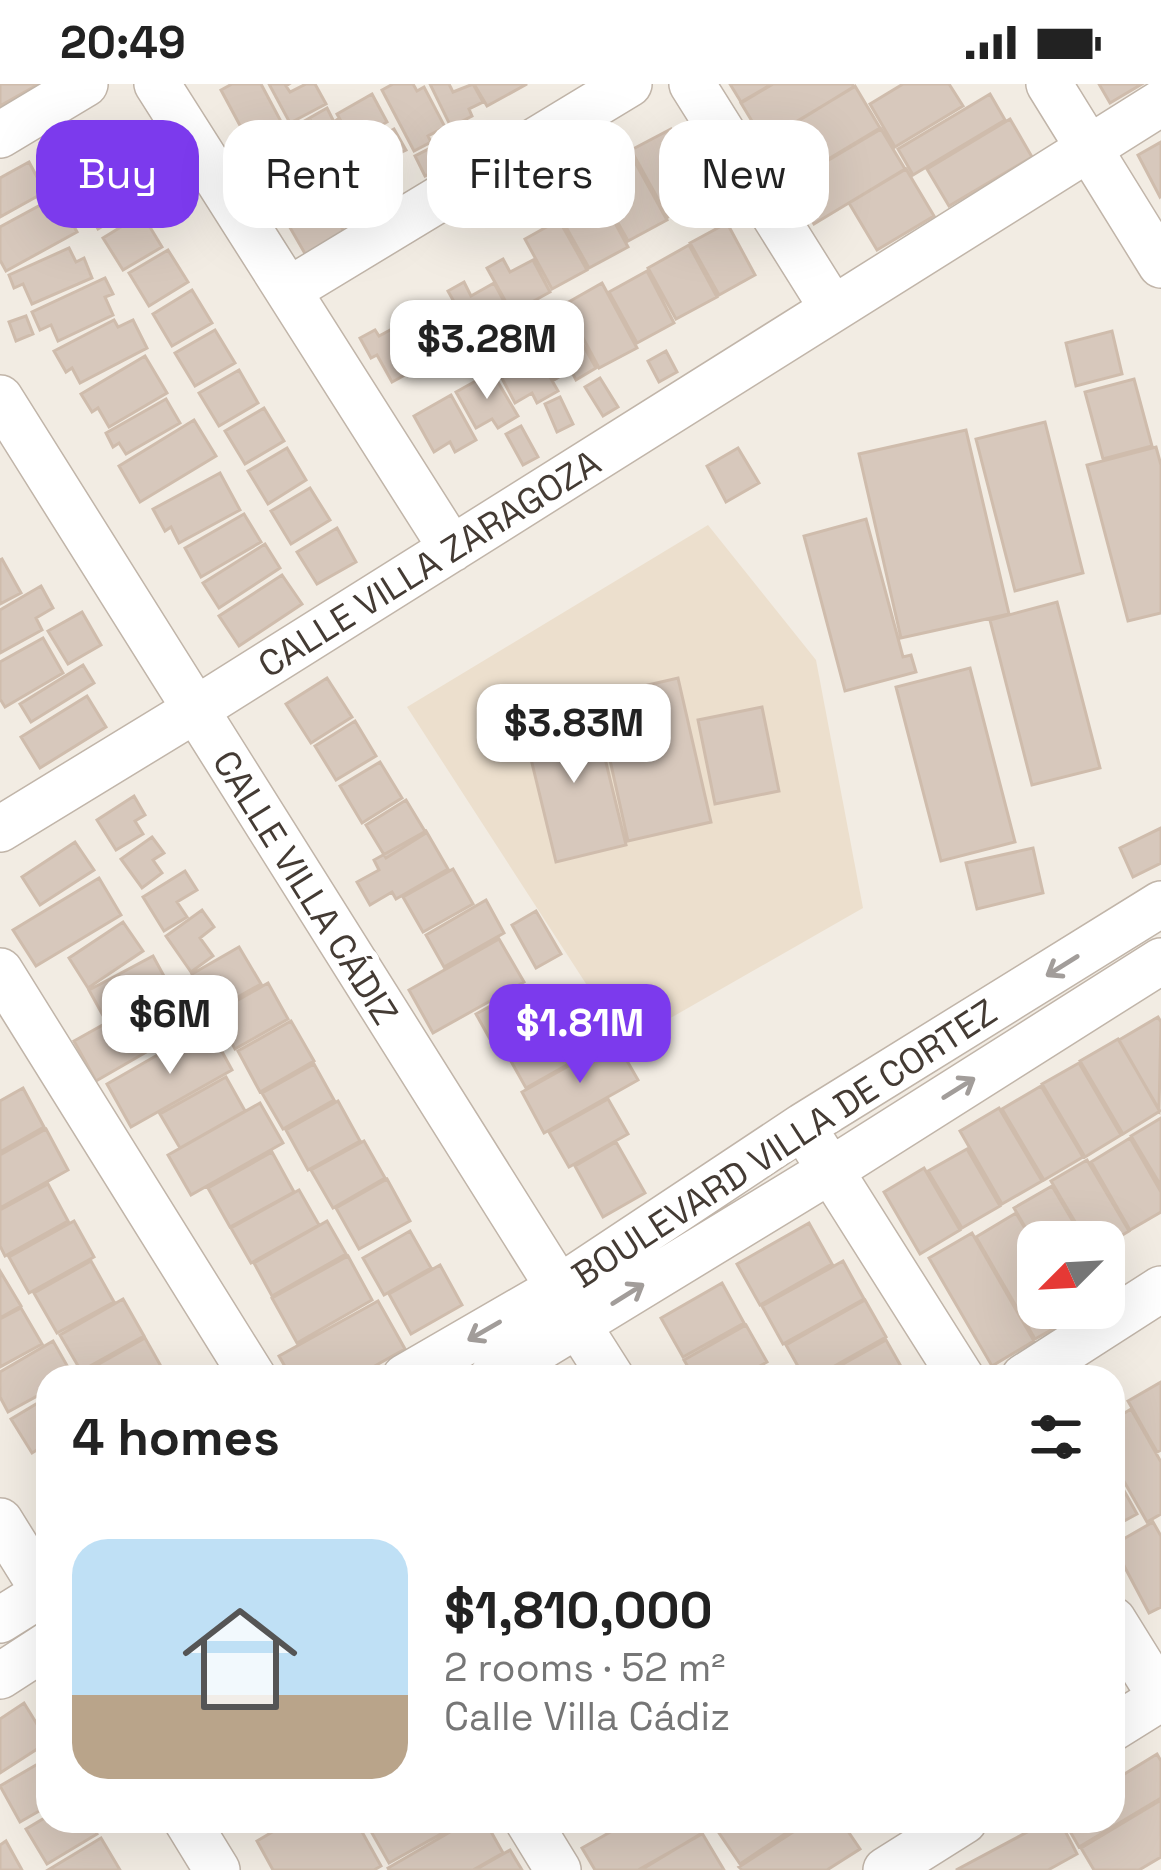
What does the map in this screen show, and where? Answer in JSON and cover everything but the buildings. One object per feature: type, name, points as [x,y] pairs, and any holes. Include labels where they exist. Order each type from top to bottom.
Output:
[{"type":"street","points":[[0,135],[85,84]]},
{"type":"street","points":[[157,84],[452,549]]},
{"type":"street","points":[[289,290],[629,84]]},
{"type":"street","points":[[692,84],[833,309]]},
{"type":"street","points":[[1049,84],[1161,265]]},
{"type":"street","name":"CALLE VILLA ZARAGOZA","points":[[0,829],[1161,103]]},
{"type":"street","name":"CALLE VILLA CÁDIZ","points":[[0,398],[603,1365]]},
{"type":"street","name":"BOULEVARD VILLA DE CORTEZ","points":[[505,1365],[568,1306],[803,1126],[1161,904]]},
{"type":"street","name":"BOULEVARD VILLA DE CORTEZ","points":[[433,1365],[568,1306],[831,1170],[1161,961]]},
{"type":"street","points":[[0,970],[246,1365]]},
{"type":"street","points":[[803,1126],[953,1365]]},
{"type":"street","points":[[1043,1365],[1161,1289]]},
{"type":"street","points":[[0,1521],[36,1576]]},
{"type":"street","points":[[0,1620],[36,1599]]},
{"type":"street","points":[[1125,1639],[1161,1697],[1125,1720]]},
{"type":"street","points":[[0,1676],[36,1653]]},
{"type":"street","points":[[194,1833],[217,1870]]},
{"type":"street","points":[[535,1833],[558,1870]]},
{"type":"street","points":[[900,1854],[941,1833]]},
{"type":"shaded area","points":[[708,525],[816,660],[863,908],[625,1044],[407,707]]}]
